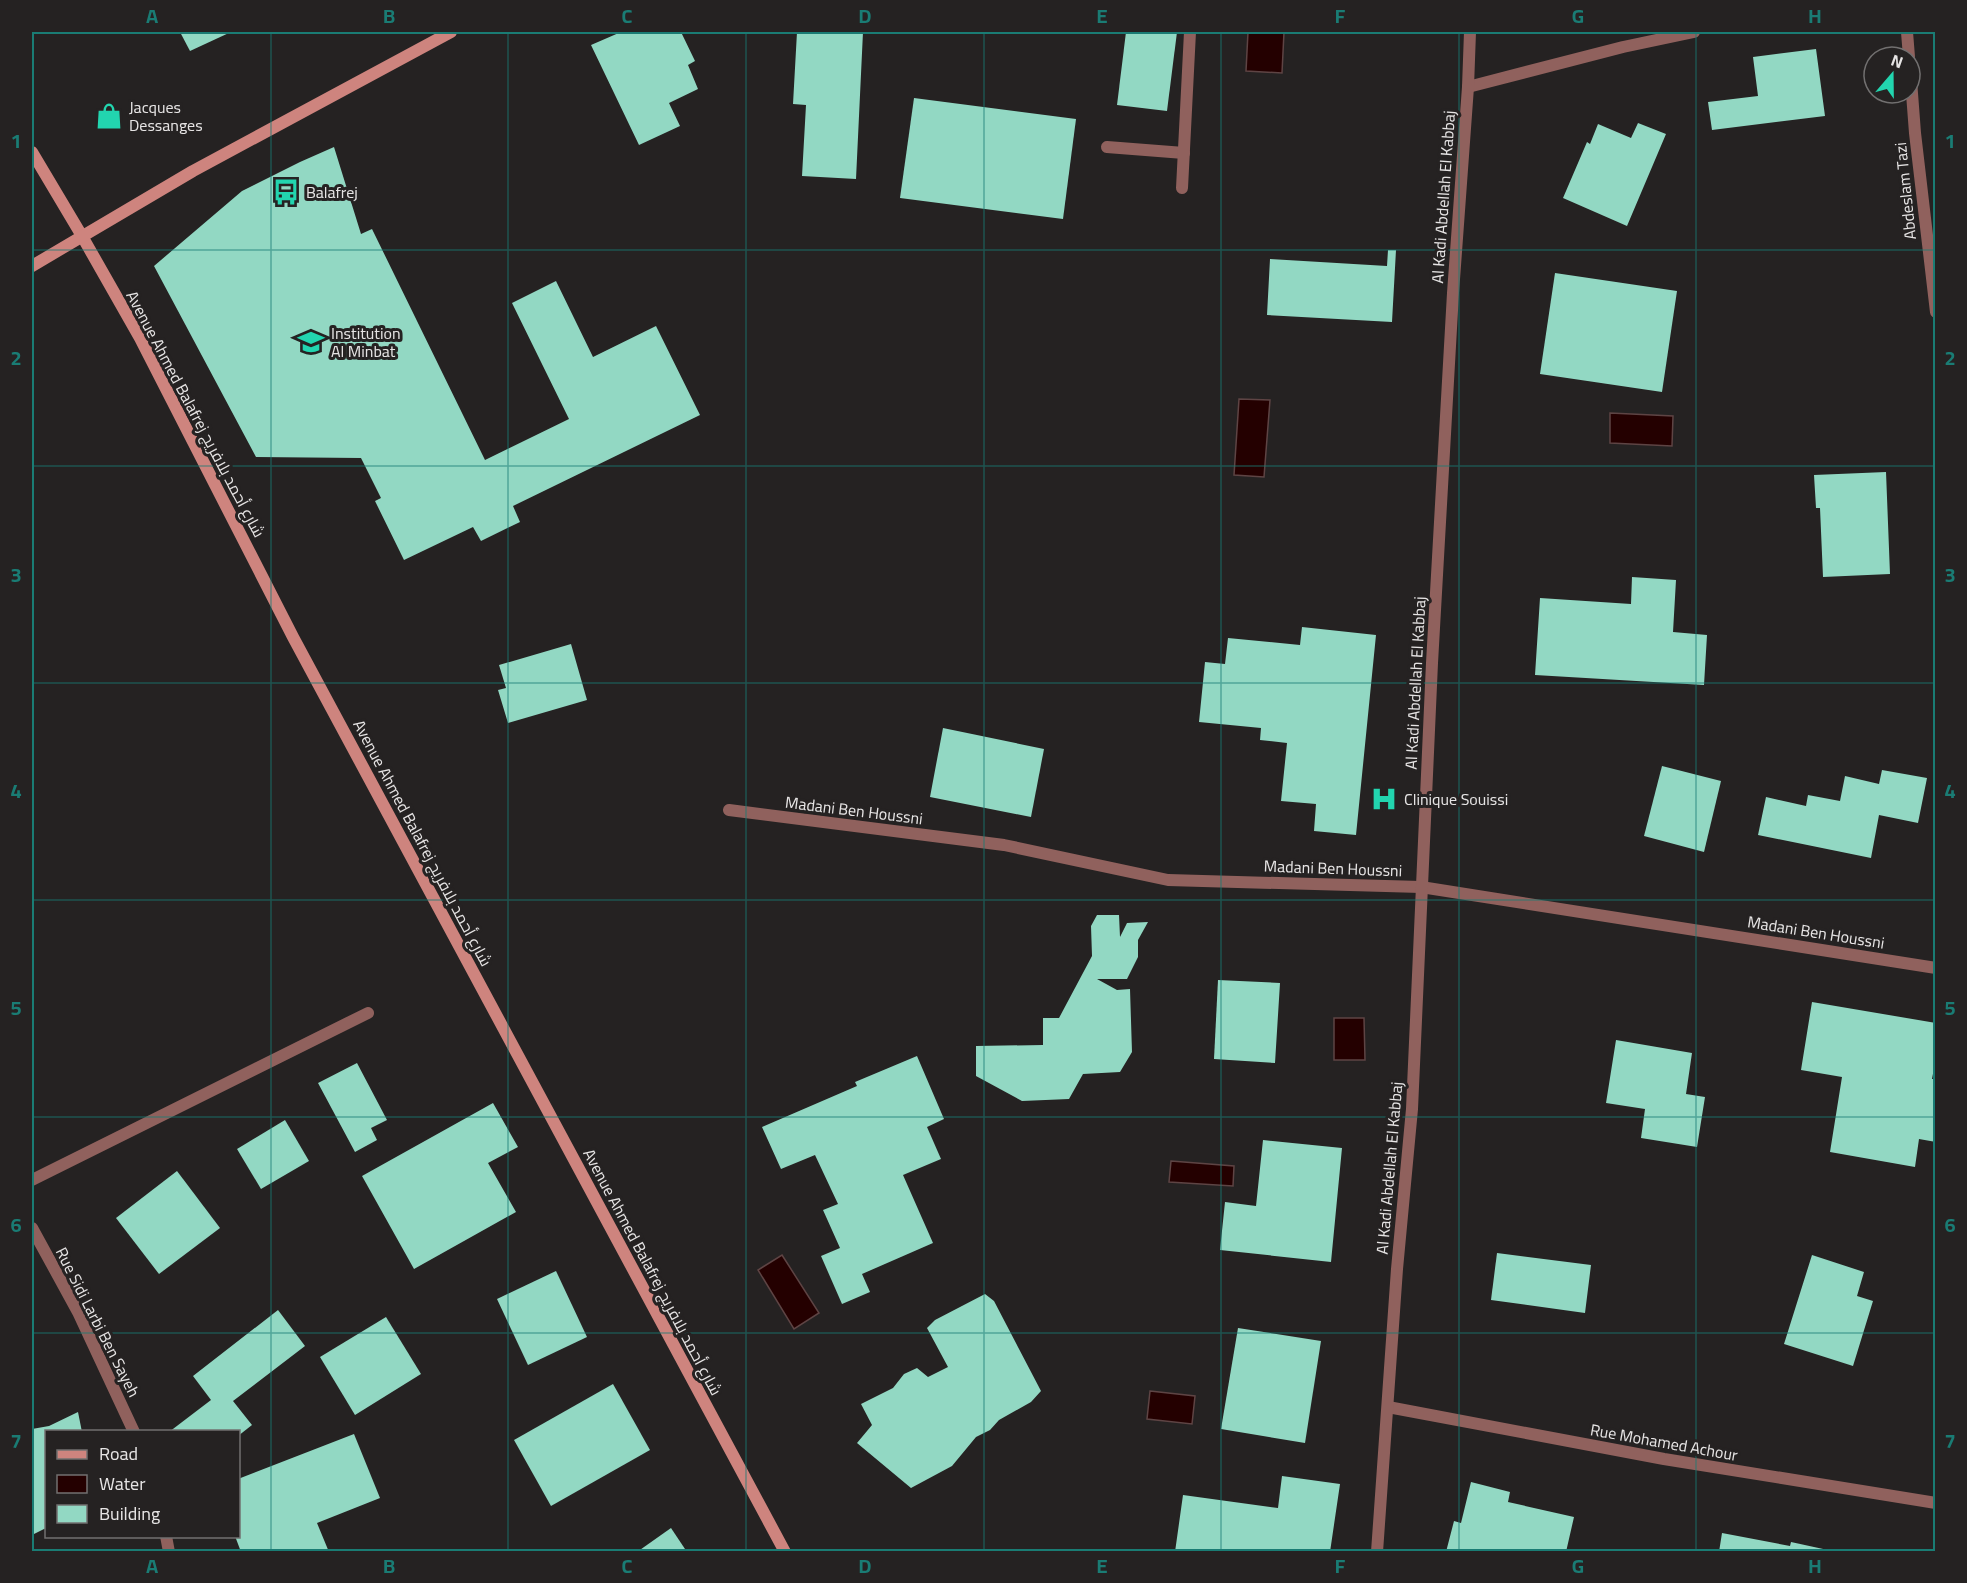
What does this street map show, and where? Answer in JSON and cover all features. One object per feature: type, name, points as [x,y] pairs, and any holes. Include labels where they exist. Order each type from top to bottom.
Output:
[{"type":"main road","points":[[32,266],[193,171],[451,32]]},
{"type":"main road","name":"Avenue Ahmed Balafrej شارع أحمد بلافريج","points":[[32,152],[140,338],[293,637],[785,1551]]},
{"type":"street","points":[[1182,188],[1190,32]]},
{"type":"street","name":"Al Kadi Abdellah El Kabbaj","points":[[1377,1551],[1397,1269],[1412,1109],[1452,304],[1470,32]]},
{"type":"street","points":[[1468,87],[1623,47],[1694,32]]},
{"type":"street","name":"Abdeslam Tazi","points":[[1913,105],[1935,312]]},
{"type":"street","points":[[1107,147],[1184,153]]},
{"type":"street","name":"Madani Ben Houssni","points":[[729,810],[1004,845],[1168,880],[1422,887],[1935,968]]},
{"type":"street","points":[[32,1180],[368,1013]]},
{"type":"street","name":"Rue Sidi Larbi Ben Sayeh","points":[[32,1228],[78,1312],[134,1430]]},
{"type":"street","name":"Rue Mohamed Achour","points":[[1388,1407],[1664,1460],[1935,1503]]},
{"type":"water","points":[[1248,32],[1284,32],[1282,73],[1246,71]]},
{"type":"water","points":[[1239,399],[1270,400],[1264,477],[1234,475]]},
{"type":"water","points":[[1610,413],[1673,416],[1672,446],[1610,443]]},
{"type":"water","points":[[1334,1018],[1364,1018],[1365,1060],[1334,1060]]},
{"type":"water","points":[[1171,1161],[1234,1166],[1233,1186],[1169,1182]]},
{"type":"water","points":[[782,1255],[819,1313],[794,1329],[758,1270]]},
{"type":"water","points":[[1150,1391],[1195,1396],[1192,1424],[1147,1419]]},
{"type":"building","points":[[180,32],[231,32],[190,51]]},
{"type":"building","points":[[621,32],[681,32],[695,61],[688,65],[698,89],[669,103],[680,126],[639,145],[591,45]]},
{"type":"building","points":[[797,32],[863,32],[856,179],[802,176],[806,105],[793,104]]},
{"type":"building","points":[[1126,32],[1177,32],[1167,111],[1117,105]]},
{"type":"building","points":[[1816,49],[1825,116],[1712,130],[1708,102],[1758,96],[1753,57]]},
{"type":"building","points":[[914,98],[1076,119],[1063,219],[900,198]]},
{"type":"building","points":[[1638,123],[1666,134],[1627,226],[1563,198],[1587,142],[1590,144],[1598,124],[1631,138]]},
{"type":"building","name":"Institution Al Minbat","points":[[334,147],[361,234],[372,229],[485,460],[569,419],[512,303],[556,281],[593,357],[656,326],[700,415],[513,506],[520,522],[481,541],[473,527],[404,560],[375,501],[381,498],[361,458],[256,457],[154,266],[242,191]]},
{"type":"building","points":[[1388,250],[1396,250],[1392,322],[1267,315],[1270,259],[1387,266]]},
{"type":"building","points":[[1555,273],[1677,291],[1662,392],[1540,374]]},
{"type":"building","points":[[1886,472],[1890,574],[1823,577],[1820,508],[1816,508],[1814,475]]},
{"type":"building","points":[[1632,577],[1676,580],[1673,632],[1707,635],[1704,685],[1535,675],[1540,598],[1631,604]]},
{"type":"building","points":[[1302,627],[1376,635],[1356,835],[1314,831],[1316,804],[1281,801],[1287,743],[1260,740],[1261,728],[1199,722],[1205,662],[1225,664],[1228,638],[1300,645]]},
{"type":"building","points":[[571,644],[587,700],[508,723],[498,690],[506,688],[499,665]]},
{"type":"building","points":[[943,728],[1044,749],[1031,817],[930,797]]},
{"type":"building","points":[[1662,766],[1721,781],[1704,852],[1644,836]]},
{"type":"building","points":[[1882,770],[1927,778],[1918,823],[1879,815],[1871,858],[1758,835],[1766,797],[1806,806],[1808,795],[1840,801],[1845,776],[1879,784]]},
{"type":"building","points":[[1097,915],[1119,915],[1120,937],[1127,923],[1148,922],[1138,940],[1138,957],[1127,979],[1097,979],[1117,990],[1130,989],[1132,1052],[1120,1072],[1083,1074],[1069,1099],[1022,1101],[976,1076],[976,1046],[1043,1045],[1043,1018],[1059,1018],[1092,956],[1091,926]]},
{"type":"building","points":[[1218,980],[1280,983],[1275,1063],[1214,1059]]},
{"type":"building","points":[[1812,1002],[1936,1023],[1936,1058],[1932,1079],[1936,1079],[1936,1142],[1919,1139],[1915,1167],[1830,1152],[1842,1077],[1801,1070]]},
{"type":"building","points":[[1616,1040],[1692,1053],[1686,1094],[1705,1097],[1697,1147],[1641,1138],[1645,1109],[1606,1103]]},
{"type":"building","points":[[917,1056],[944,1119],[927,1127],[941,1159],[903,1175],[933,1243],[862,1274],[870,1292],[842,1304],[821,1256],[840,1248],[823,1210],[838,1204],[815,1155],[781,1169],[762,1127],[857,1086],[855,1082]]},
{"type":"building","points":[[357,1063],[387,1120],[371,1128],[377,1140],[355,1152],[318,1083]]},
{"type":"building","points":[[493,1103],[518,1147],[488,1163],[516,1212],[414,1269],[362,1176]]},
{"type":"building","points":[[285,1120],[309,1161],[261,1189],[237,1149]]},
{"type":"building","points":[[1263,1140],[1342,1148],[1331,1262],[1220,1250],[1225,1202],[1256,1206]]},
{"type":"building","points":[[177,1171],[220,1228],[159,1274],[116,1218]]},
{"type":"building","points":[[1497,1253],[1591,1265],[1585,1313],[1491,1300]]},
{"type":"building","points":[[1812,1255],[1864,1272],[1857,1296],[1873,1301],[1853,1366],[1784,1344]]},
{"type":"building","points":[[556,1271],[587,1337],[528,1365],[497,1299]]},
{"type":"building","points":[[985,1294],[994,1301],[1041,1391],[1031,1402],[999,1420],[990,1430],[976,1437],[952,1466],[911,1488],[857,1443],[872,1425],[861,1404],[893,1388],[904,1374],[917,1368],[928,1377],[948,1367],[927,1328],[935,1320]]},
{"type":"building","points":[[278,1310],[305,1346],[233,1401],[252,1425],[240,1434],[240,1430],[172,1430],[211,1400],[193,1376]]},
{"type":"building","points":[[386,1317],[421,1374],[355,1415],[320,1357]]},
{"type":"building","points":[[1238,1328],[1321,1341],[1305,1443],[1221,1429]]},
{"type":"building","points":[[613,1384],[650,1450],[551,1506],[514,1440]]},
{"type":"building","points":[[78,1412],[82,1430],[45,1430],[45,1528],[32,1535],[32,1429],[49,1426]]},
{"type":"building","points":[[354,1434],[380,1498],[317,1523],[329,1552],[241,1552],[236,1538],[240,1538],[240,1478]]},
{"type":"building","points":[[1282,1476],[1340,1484],[1330,1552],[1175,1552],[1183,1495],[1278,1508]]},
{"type":"building","points":[[1471,1482],[1510,1492],[1508,1502],[1574,1517],[1566,1552],[1446,1552],[1454,1521],[1461,1523]]},
{"type":"building","points":[[671,1528],[687,1552],[637,1552]]},
{"type":"building","points":[[1722,1533],[1790,1546],[1791,1542],[1837,1552],[1719,1552]]},
{"type":"place","name":"Jacques Dessanges","points":[[109,116]]},
{"type":"place","name":"Balafrej","points":[[286,192]]},
{"type":"place","name":"Institution Al Minbat","points":[[311,342]]},
{"type":"place","name":"Clinique Souissi","points":[[1384,799]]}]
